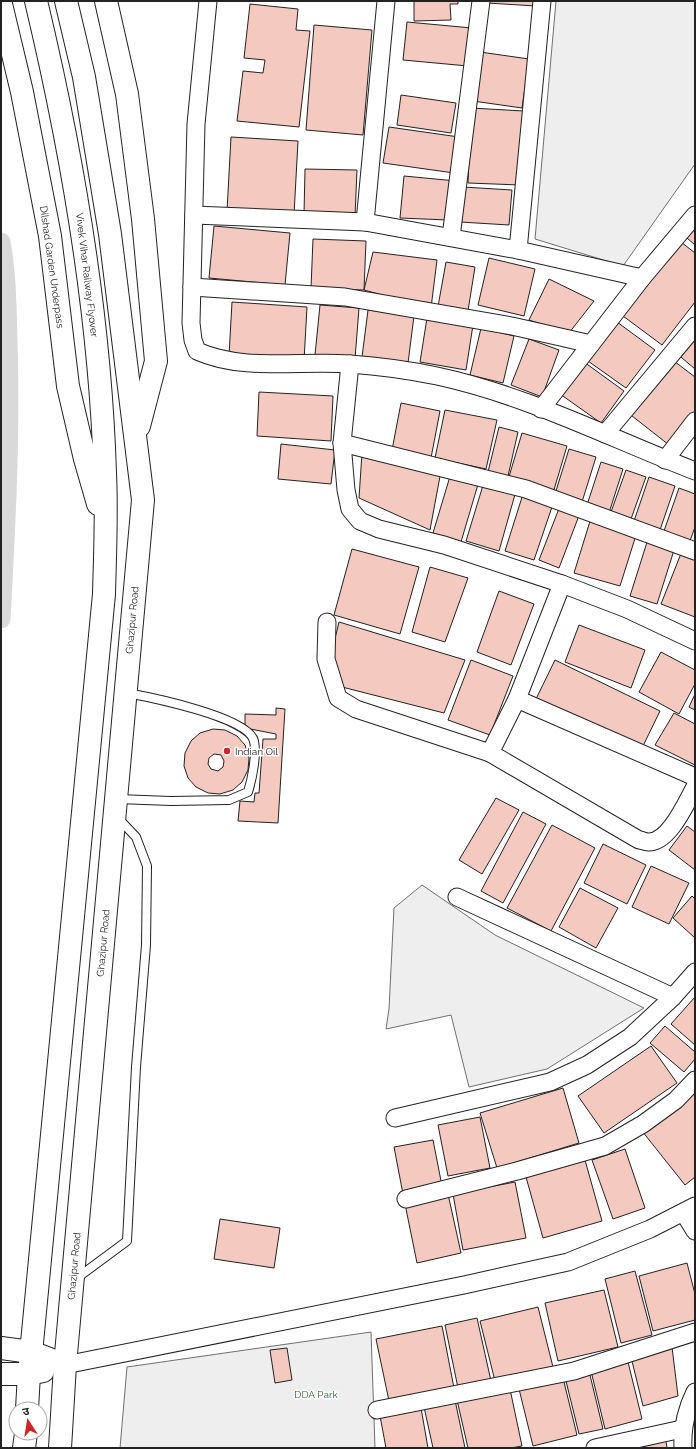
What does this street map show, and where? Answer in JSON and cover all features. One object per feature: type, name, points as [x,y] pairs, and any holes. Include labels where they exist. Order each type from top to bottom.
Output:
[{"type":"main road","name":"Vivek Vihar Railway Flyover","points":[[36,1],[56,83],[85,242],[98,364],[105,473],[105,528]]},
{"type":"main road","points":[[66,1],[84,77],[110,234],[136,438]]},
{"type":"main road","points":[[106,1],[127,94],[143,218],[156,361],[136,438]]},
{"type":"main road","name":"Dilshad Garden Underpass","points":[[1,4],[22,92],[50,236],[68,386],[85,459],[105,528]]},
{"type":"main road","name":"Ghazipur Road","points":[[60,1448],[65,1365],[143,500],[136,438]]},
{"type":"main road","points":[[27,1401],[103,602],[105,528]]},
{"type":"main road","points":[[1,1348],[31,1352],[65,1365]]},
{"type":"main road","points":[[1,1374],[29,1374],[65,1365]]},
{"type":"street","points":[[208,1],[196,124],[192,328],[193,340],[197,351],[212,358],[238,363],[350,364],[436,376],[480,386],[606,434],[665,460],[695,471]]},
{"type":"street","points":[[365,222],[386,1]]},
{"type":"street","points":[[451,237],[481,1]]},
{"type":"street","points":[[518,250],[542,1]]},
{"type":"street","points":[[194,215],[365,222],[518,250],[642,278]]},
{"type":"street","points":[[541,409],[642,278],[695,215]]},
{"type":"street","points":[[192,287],[345,297],[512,326],[591,344]]},
{"type":"street","points":[[606,434],[695,326]]},
{"type":"street","points":[[350,364],[342,443],[346,490],[350,509],[360,521],[379,529],[444,545],[562,584],[627,609],[695,641]]},
{"type":"street","points":[[665,460],[695,421]]},
{"type":"street","points":[[342,443],[526,489],[695,551]]},
{"type":"street","points":[[490,753],[517,699],[562,584]]},
{"type":"street","points":[[327,622],[326,659],[338,698],[356,709],[490,753],[639,840],[649,842],[659,839],[672,828],[695,787]]},
{"type":"street","points":[[517,699],[695,777]]},
{"type":"street","points":[[457,897],[674,997]]},
{"type":"street","points":[[395,1118],[550,1082],[587,1065],[630,1037],[674,997],[695,972]]},
{"type":"street","points":[[406,1199],[517,1172],[605,1146],[643,1124],[676,1100],[695,1080]]},
{"type":"street","points":[[65,1365],[464,1285],[568,1262],[690,1210],[695,1231]]},
{"type":"street","points":[[377,1410],[574,1371],[695,1332]]},
{"type":"street","points":[[683,1448],[682,1429],[688,1405],[695,1392]]},
{"type":"street","points":[[596,1448],[682,1429]]},
{"type":"lane","points":[[73,1281],[127,1241],[136,1067],[146,945],[147,866],[136,837],[116,807],[171,801],[229,800],[248,792],[253,777],[254,740],[251,735],[238,726],[218,716],[159,698],[126,693]]},
{"type":"green space","points":[[556,1],[695,1],[695,164],[623,266],[535,239]]},
{"type":"green space","points":[[422,885],[495,935],[644,1008],[547,1069],[469,1087],[451,1015],[386,1029],[389,1009],[394,908]]},
{"type":"green space","name":"DDA Park","points":[[371,1332],[375,1448],[120,1448],[127,1367]]},
{"type":"building","points":[[414,1],[458,1],[458,4],[450,4],[451,20],[414,21]]},
{"type":"building","points":[[487,1],[536,1],[536,6],[487,3]]},
{"type":"building","points":[[250,4],[298,9],[296,30],[310,31],[299,127],[237,121],[243,71],[263,73],[265,60],[244,58]]},
{"type":"building","points":[[407,22],[472,28],[468,66],[403,60]]},
{"type":"building","points":[[314,25],[372,30],[363,135],[306,130]]},
{"type":"building","points":[[480,52],[529,59],[522,108],[473,101]]},
{"type":"building","points":[[401,95],[456,103],[451,133],[397,125]]},
{"type":"building","points":[[471,108],[523,111],[520,185],[468,183]]},
{"type":"building","points":[[389,127],[459,137],[454,173],[383,163]]},
{"type":"building","points":[[231,137],[298,141],[294,215],[227,211]]},
{"type":"building","points":[[305,169],[357,170],[355,216],[304,214]]},
{"type":"building","points":[[404,176],[456,181],[448,220],[400,218]]},
{"type":"building","points":[[463,187],[512,190],[509,225],[460,222]]},
{"type":"building","points":[[214,226],[290,233],[285,285],[209,278]]},
{"type":"building","points":[[695,229],[695,245],[687,238]]},
{"type":"building","points":[[313,239],[366,241],[364,290],[311,288]]},
{"type":"building","points":[[681,242],[695,253],[695,302],[662,345],[623,316]]},
{"type":"building","points":[[373,252],[437,260],[431,308],[364,290]]},
{"type":"building","points":[[489,258],[535,269],[524,316],[478,305]]},
{"type":"building","points":[[446,262],[475,267],[467,317],[437,312]]},
{"type":"building","points":[[549,279],[594,301],[569,333],[529,320]]},
{"type":"building","points":[[232,302],[307,307],[304,361],[229,356]]},
{"type":"building","points":[[320,305],[359,308],[355,359],[315,355]]},
{"type":"building","points":[[368,310],[414,316],[408,363],[362,357]]},
{"type":"building","points":[[427,318],[473,325],[466,370],[420,362]]},
{"type":"building","points":[[617,322],[655,350],[626,388],[588,361]]},
{"type":"building","points":[[481,328],[514,336],[503,383],[470,375]]},
{"type":"building","points":[[695,329],[695,369],[675,352]]},
{"type":"building","points":[[529,339],[559,350],[542,397],[511,385]]},
{"type":"building","points":[[670,358],[695,377],[695,412],[669,445],[627,412]]},
{"type":"building","points":[[584,362],[624,391],[601,423],[560,394]]},
{"type":"building","points":[[259,392],[333,396],[331,441],[257,436]]},
{"type":"building","points":[[401,403],[440,411],[431,458],[392,450]]},
{"type":"building","points":[[445,410],[497,420],[486,469],[435,458]]},
{"type":"building","points":[[499,427],[518,432],[508,476],[488,472]]},
{"type":"building","points":[[522,433],[567,446],[553,493],[508,480]]},
{"type":"building","points":[[281,444],[335,450],[331,484],[278,479]]},
{"type":"building","points":[[569,449],[596,457],[582,502],[555,494]]},
{"type":"building","points":[[362,453],[441,471],[430,530],[359,498]]},
{"type":"building","points":[[601,462],[623,469],[609,513],[587,505]]},
{"type":"building","points":[[626,470],[646,477],[631,519],[611,512]]},
{"type":"building","points":[[451,473],[479,481],[461,542],[433,533]]},
{"type":"building","points":[[649,477],[675,486],[660,530],[634,521]]},
{"type":"building","points":[[484,482],[516,491],[499,551],[466,541]]},
{"type":"building","points":[[679,488],[695,494],[695,527],[690,541],[664,531]]},
{"type":"building","points":[[523,494],[553,504],[534,560],[505,551]]},
{"type":"building","points":[[560,506],[580,513],[559,568],[539,560]]},
{"type":"building","points":[[591,518],[637,532],[620,586],[574,573]]},
{"type":"building","points":[[648,539],[675,547],[657,604],[630,596]]},
{"type":"building","points":[[352,549],[419,567],[400,634],[334,615]]},
{"type":"building","points":[[682,551],[695,556],[695,617],[661,604]]},
{"type":"building","points":[[430,567],[468,578],[445,642],[412,632]]},
{"type":"building","points":[[499,591],[534,604],[511,665],[477,652]]},
{"type":"building","points":[[339,622],[465,660],[444,713],[342,687],[332,651]]},
{"type":"building","points":[[579,625],[645,650],[631,688],[565,662]]},
{"type":"building","points":[[661,652],[695,670],[695,684],[679,714],[639,692]]},
{"type":"building","points":[[471,660],[513,676],[490,735],[448,720]]},
{"type":"building","points":[[555,660],[660,711],[643,746],[535,701]]},
{"type":"building","points":[[695,694],[695,710],[689,707]]},
{"type":"building","points":[[276,708],[285,709],[278,823],[238,821],[240,801],[254,802],[255,793],[259,793],[263,739],[276,739],[276,734],[245,728],[245,714],[276,715]]},
{"type":"building","points":[[674,713],[695,724],[695,765],[655,745]]},
{"type":"building","points":[[213,729],[225,730],[237,736],[245,745],[249,758],[248,770],[242,782],[233,790],[220,794],[208,793],[196,787],[188,778],[184,766],[185,753],[191,741],[200,733]],"holes":[[[214,754],[221,755],[224,761],[223,767],[218,771],[211,769],[208,764],[209,758]]]},
{"type":"building","points":[[496,798],[519,810],[482,874],[459,860]]},
{"type":"building","points":[[523,812],[546,824],[503,903],[481,891]]},
{"type":"building","points":[[552,825],[595,848],[551,931],[507,908]]},
{"type":"building","points":[[687,826],[695,832],[695,870],[669,850]]},
{"type":"building","points":[[603,844],[646,865],[627,904],[584,883]]},
{"type":"building","points":[[651,866],[689,883],[669,924],[632,907]]},
{"type":"building","points":[[580,888],[618,908],[596,948],[559,927]]},
{"type":"building","points":[[692,896],[695,899],[695,938],[673,918]]},
{"type":"building","points":[[695,997],[695,1045],[671,1024]]},
{"type":"building","points":[[665,1026],[695,1052],[695,1059],[684,1072],[650,1043]]},
{"type":"building","points":[[651,1046],[677,1083],[604,1133],[578,1096]]},
{"type":"building","points":[[563,1088],[579,1143],[497,1168],[480,1113]]},
{"type":"building","points":[[695,1089],[695,1177],[685,1185],[642,1131]]},
{"type":"building","points":[[480,1117],[490,1168],[448,1176],[438,1125]]},
{"type":"building","points":[[433,1140],[442,1186],[403,1194],[394,1147]]},
{"type":"building","points":[[625,1149],[645,1208],[613,1219],[592,1160]]},
{"type":"building","points":[[585,1160],[602,1221],[543,1238],[526,1177]]},
{"type":"building","points":[[515,1182],[526,1238],[463,1250],[453,1194]]},
{"type":"building","points":[[448,1194],[461,1253],[417,1263],[405,1204]]},
{"type":"building","points":[[220,1219],[280,1228],[274,1268],[214,1259]]},
{"type":"building","points":[[687,1263],[695,1294],[695,1320],[653,1331],[639,1276]]},
{"type":"building","points":[[635,1271],[652,1335],[621,1343],[605,1279]]},
{"type":"building","points":[[604,1290],[618,1347],[558,1361],[545,1303]]},
{"type":"building","points":[[538,1307],[553,1367],[495,1381],[480,1321]]},
{"type":"building","points":[[477,1318],[491,1381],[458,1388],[445,1325]]},
{"type":"building","points":[[442,1326],[454,1388],[389,1401],[376,1339]]},
{"type":"building","points":[[672,1347],[678,1396],[643,1406],[631,1357]]},
{"type":"building","points":[[287,1348],[292,1380],[275,1383],[270,1350]]},
{"type":"building","points":[[628,1362],[642,1419],[605,1429],[591,1371]]},
{"type":"building","points":[[589,1371],[603,1429],[579,1434],[565,1377]]},
{"type":"building","points":[[563,1378],[577,1435],[533,1446],[519,1389]]},
{"type":"building","points":[[510,1389],[522,1446],[511,1448],[468,1448],[457,1400]]},
{"type":"building","points":[[455,1400],[465,1448],[433,1448],[424,1407]]},
{"type":"building","points":[[421,1408],[428,1448],[386,1448],[380,1416]]},
{"type":"building","points":[[666,1441],[667,1448],[637,1448]]},
{"type":"waterway","points":[[1,242],[6,291],[9,376],[6,515],[1,619]]},
{"type":"place","name":"Indian Oil","points":[[227,751]]}]
